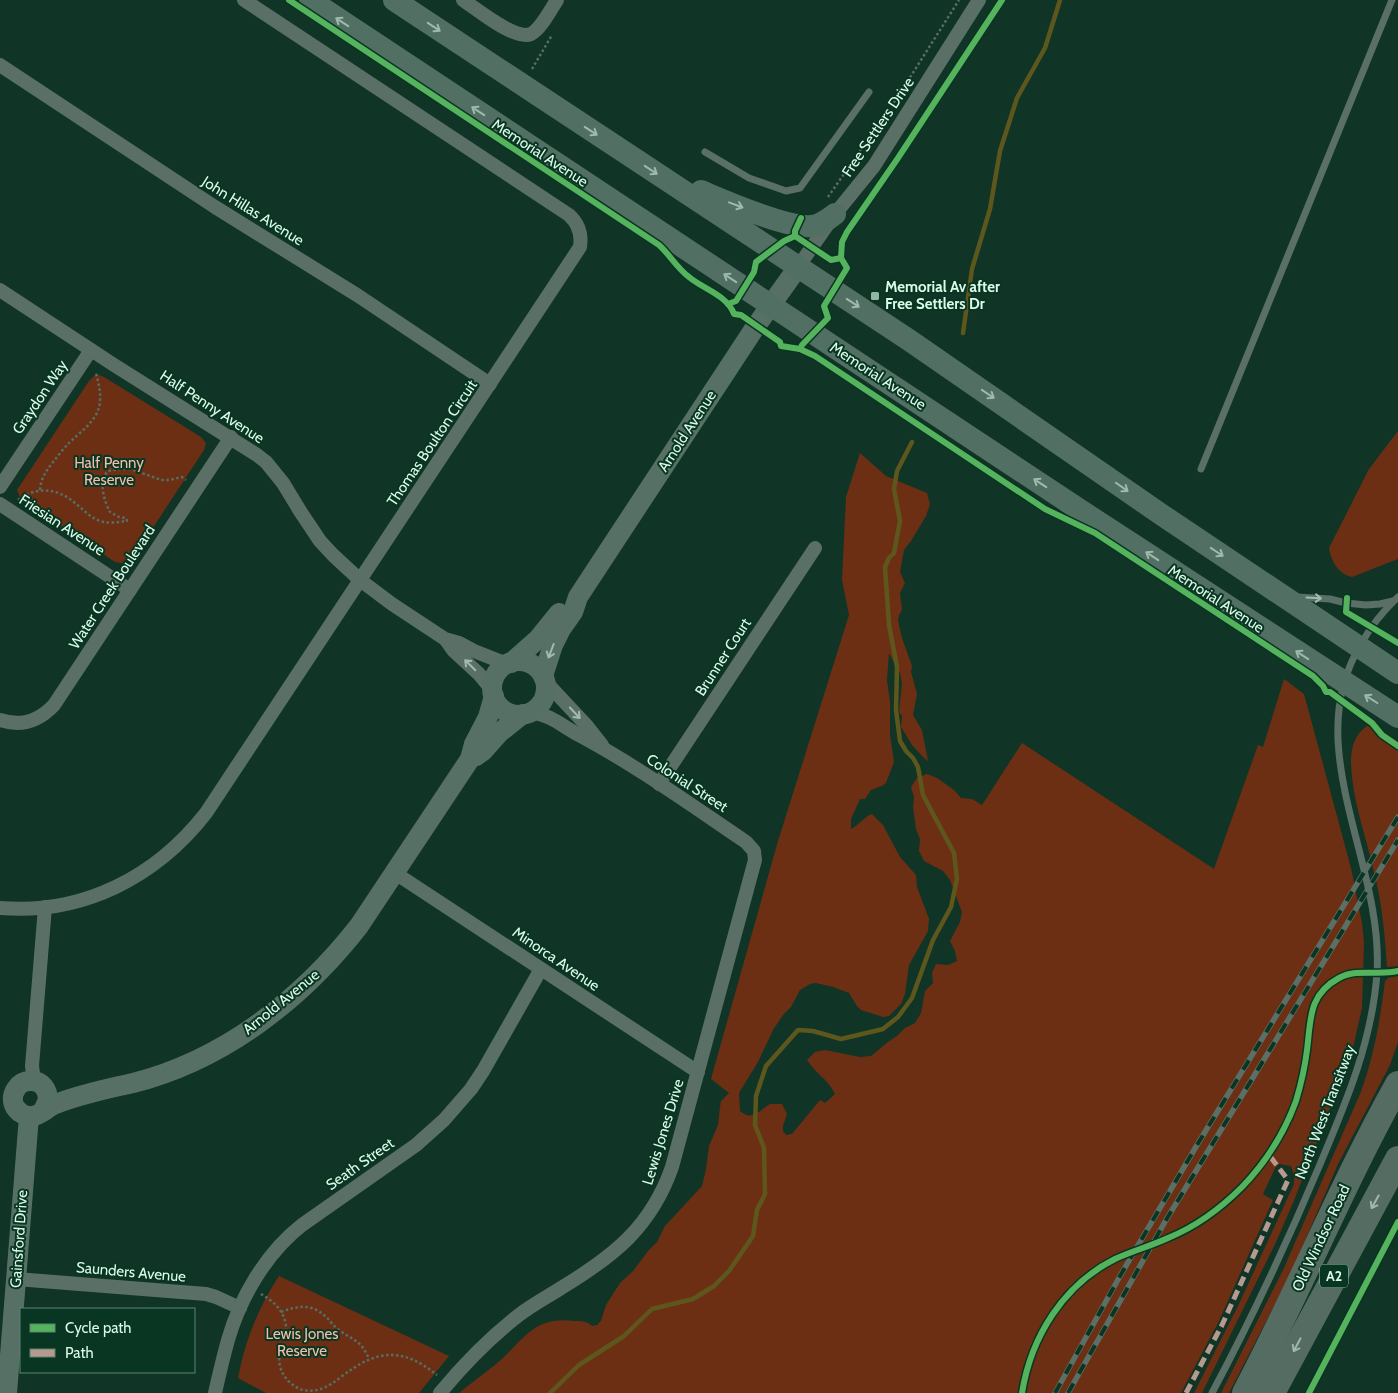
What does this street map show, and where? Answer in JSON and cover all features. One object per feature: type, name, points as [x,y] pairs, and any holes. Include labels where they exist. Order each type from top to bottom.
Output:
[{"type":"highway","name":"Old Windsor Road","points":[[1245,1393],[1274,1338],[1364,1148],[1398,1084]]},
{"type":"highway","name":"Old Windsor Road","points":[[1272,1393],[1398,1159]]},
{"type":"main road","name":"Memorial Avenue","points":[[310,0],[1398,717]]},
{"type":"main road","points":[[394,0],[909,340],[1281,596],[1398,673]]},
{"type":"main road","points":[[673,185],[700,190],[749,210],[798,225],[811,226],[820,224],[830,207]]},
{"type":"street","name":"Thomas Boulton Circuit","points":[[0,908],[30,909],[92,897],[130,880],[164,857],[184,839],[206,813],[577,253],[581,240],[578,226],[574,220],[244,0]]},
{"type":"street","points":[[463,0],[508,30],[519,35],[531,34],[544,22],[557,0]]},
{"type":"street","name":"Free Settlers Drive","points":[[798,267],[830,207],[874,166],[979,0]]},
{"type":"street","name":"John Hillas Avenue","points":[[0,65],[490,384]]},
{"type":"street","name":"Arnold Avenue","points":[[544,678],[553,645],[573,612],[578,597],[798,267]]},
{"type":"street","name":"Half Penny Avenue","points":[[0,290],[257,455],[274,471],[320,541],[360,580],[392,604],[446,639],[459,643],[474,652],[509,663]]},
{"type":"street","name":"Graydon Way","points":[[0,487],[91,350]]},
{"type":"street","name":"Water Creek Boulevard","points":[[0,720],[9,723],[34,720],[49,711],[54,705],[231,437]]},
{"type":"street","name":"Friesian Avenue","points":[[0,504],[130,590]]},
{"type":"street","name":"Brunner Court","points":[[659,784],[815,548]]},
{"type":"street","name":"Arnold Avenue","points":[[509,663],[538,639],[564,606],[578,597]]},
{"type":"street","name":"Half Penny Avenue","points":[[446,639],[453,650],[479,674],[493,694]]},
{"type":"street","points":[[520,661],[529,664],[537,668],[544,678],[546,690],[544,698],[539,706],[527,713],[513,714],[505,710],[498,704],[493,694],[494,678],[509,663],[520,661]]},
{"type":"street","name":"Colonial Street","points":[[544,678],[587,726],[603,748]]},
{"type":"street","name":"Arnold Avenue","points":[[22,1111],[53,1104],[85,1093],[140,1081],[186,1064],[221,1047],[271,1014],[296,994],[340,950],[359,926],[470,759],[474,744],[488,717],[493,694]]},
{"type":"street","name":"Arnold Avenue","points":[[470,759],[483,751],[498,733],[527,713]]},
{"type":"street","name":"Colonial Street","points":[[527,713],[552,718],[576,734],[603,748],[752,847]]},
{"type":"street","name":"Lewis Jones Drive","points":[[440,1393],[458,1371],[498,1332],[520,1314],[610,1255],[625,1243],[644,1222],[659,1200],[666,1184],[698,1072],[755,860],[752,847]]},
{"type":"street","name":"Minorca Avenue","points":[[395,872],[698,1072]]},
{"type":"street","points":[[24,1087],[48,1100],[22,1111],[13,1098],[24,1087],[32,1066],[45,907]]},
{"type":"street","name":"Seath Street","points":[[215,1393],[227,1342],[240,1308],[262,1269],[288,1236],[416,1145],[457,1106],[483,1071],[541,969]]},
{"type":"street","name":"Arnold Avenue","points":[[24,1087],[54,1090],[71,1089],[85,1093]]},
{"type":"street","name":"Gainsford Drive","points":[[7,1393],[16,1279],[22,1111]]},
{"type":"street","name":"Saunders Avenue","points":[[16,1279],[206,1294],[240,1308]]},
{"type":"lane","points":[[1201,469],[1392,0]]},
{"type":"lane","points":[[704,152],[750,178],[786,191],[800,188],[869,92]]},
{"type":"lane","points":[[1281,596],[1330,599],[1366,605],[1380,604],[1396,599]]},
{"type":"lane","name":"North West Transitway","points":[[1212,1393],[1260,1299],[1299,1215],[1358,1070],[1372,1014],[1377,966],[1374,918],[1338,751],[1337,723],[1343,682],[1359,648],[1376,620],[1396,599]]},
{"type":"path","points":[[830,207],[959,0]]},
{"type":"path","points":[[40,490],[42,477],[49,467],[67,445],[86,428],[95,414],[100,399],[96,373]]},
{"type":"path","points":[[14,502],[28,493],[40,490],[65,496],[88,515],[100,521],[120,522],[127,521],[126,518],[119,517],[110,512],[104,496],[103,479],[108,471],[131,469],[161,480],[182,477],[186,480]]},
{"type":"path","points":[[258,1292],[271,1300],[281,1312],[286,1326],[279,1356],[280,1367],[285,1378],[297,1388],[309,1392],[320,1391],[359,1364],[369,1359],[385,1356],[407,1357],[419,1362],[437,1375]]},
{"type":"path","points":[[281,1312],[302,1306],[316,1310],[325,1316],[338,1330],[358,1342],[365,1350],[369,1359]]},
{"type":"green space","name":"Half Penny Reserve","points":[[99,375],[201,437],[206,443],[204,450],[131,561],[126,564],[115,562],[21,500],[17,490],[89,381],[94,376]]},
{"type":"green space","points":[[1398,431],[1398,559],[1352,577],[1339,570],[1331,558],[1329,548],[1369,469]]},
{"type":"green space","points":[[860,453],[886,476],[927,493],[930,504],[926,516],[904,550],[900,572],[905,583],[900,593],[902,610],[898,621],[912,666],[911,672],[917,694],[913,715],[922,730],[928,761],[912,745],[901,727],[902,716],[899,712],[902,683],[900,673],[889,653],[887,680],[890,702],[890,735],[894,762],[886,783],[871,790],[865,799],[860,799],[851,819],[851,829],[872,814],[883,825],[900,857],[916,875],[917,887],[929,919],[928,931],[909,965],[905,994],[901,1004],[889,1016],[883,1017],[861,1010],[849,993],[833,987],[816,983],[800,990],[791,1007],[773,1030],[758,1062],[739,1093],[740,1111],[752,1115],[770,1104],[782,1104],[787,1114],[783,1131],[786,1135],[792,1134],[820,1100],[825,1103],[835,1094],[829,1084],[807,1060],[815,1052],[825,1050],[860,1057],[871,1056],[905,1028],[915,1023],[921,1013],[925,991],[933,983],[932,973],[936,964],[948,965],[957,961],[950,941],[960,922],[962,912],[950,880],[943,871],[924,861],[919,851],[920,839],[916,829],[913,807],[914,797],[911,787],[917,778],[927,774],[937,778],[954,790],[961,798],[972,799],[982,805],[1022,743],[1214,869],[1258,745],[1263,747],[1284,679],[1304,694],[1351,868],[1364,942],[1362,1008],[1352,1052],[1293,1203],[1276,1242],[1202,1393],[1194,1393],[1238,1306],[1294,1184],[1291,1166],[1279,1164],[1273,1173],[1263,1194],[1273,1200],[1219,1321],[1181,1393],[459,1393],[496,1364],[538,1326],[560,1320],[581,1321],[592,1326],[597,1325],[601,1321],[606,1305],[620,1283],[633,1271],[657,1242],[665,1226],[702,1186],[709,1146],[718,1125],[721,1101],[729,1093],[711,1079],[778,841],[849,615],[842,580],[846,497]]},
{"type":"green space","points":[[1367,726],[1398,751],[1398,966],[1387,967],[1379,895],[1352,777],[1353,747],[1359,733]]},
{"type":"green space","points":[[1398,976],[1398,1042],[1390,1065],[1338,1164],[1291,1273],[1229,1393],[1221,1393],[1283,1270],[1360,1094],[1376,1038],[1385,981],[1388,978]]},
{"type":"green space","name":"Lewis Jones Reserve","points":[[279,1276],[449,1356],[419,1393],[266,1393],[238,1378],[244,1351],[253,1325]]},
{"type":"waterway","points":[[963,333],[972,269],[990,209],[1000,151],[1017,98],[1045,48],[1060,0]]},
{"type":"waterway","points":[[550,1393],[579,1365],[624,1336],[652,1309],[693,1299],[714,1286],[729,1271],[753,1236],[757,1210],[765,1194],[764,1148],[755,1125],[756,1096],[766,1066],[798,1030],[813,1031],[841,1039],[883,1029],[898,1017],[912,998],[933,940],[951,907],[957,879],[954,853],[923,795],[918,767],[900,741],[896,710],[897,667],[889,625],[885,567],[889,558],[894,553],[900,521],[894,489],[897,471],[912,442]]},
{"type":"railway","points":[[1055,1393],[1120,1276],[1197,1145],[1398,817]]},
{"type":"railway","points":[[1068,1393],[1166,1220],[1398,840]]},
{"type":"marked path","points":[[1186,1393],[1222,1325],[1288,1180],[1269,1155]]},
{"type":"cycle path","points":[[289,0],[659,245],[689,277],[720,297],[731,307],[734,314],[741,315],[780,342],[781,346],[800,349],[815,356],[1045,509],[1095,533],[1313,676],[1326,692],[1330,692],[1372,723],[1382,735],[1398,746]]},
{"type":"cycle path","points":[[841,258],[842,242],[847,232],[1002,0]]},
{"type":"cycle path","points":[[800,349],[828,318],[824,306],[847,268],[841,258],[831,260],[795,236],[795,231],[801,218]]},
{"type":"cycle path","points":[[728,304],[736,301],[754,272],[756,262],[784,241],[795,236]]},
{"type":"cycle path","points":[[1347,598],[1346,612],[1398,643]]},
{"type":"cycle path","points":[[1022,1393],[1026,1372],[1042,1333],[1052,1315],[1080,1283],[1096,1270],[1115,1259],[1178,1234],[1207,1216],[1242,1187],[1259,1168],[1280,1136],[1296,1101],[1305,1063],[1313,1009],[1321,992],[1339,978],[1353,973],[1398,971]]},
{"type":"cycle path","points":[[1309,1393],[1398,1222]]},
{"type":"place","name":"Memorial Av after Free Settlers Dr","points":[[875,296]]}]
